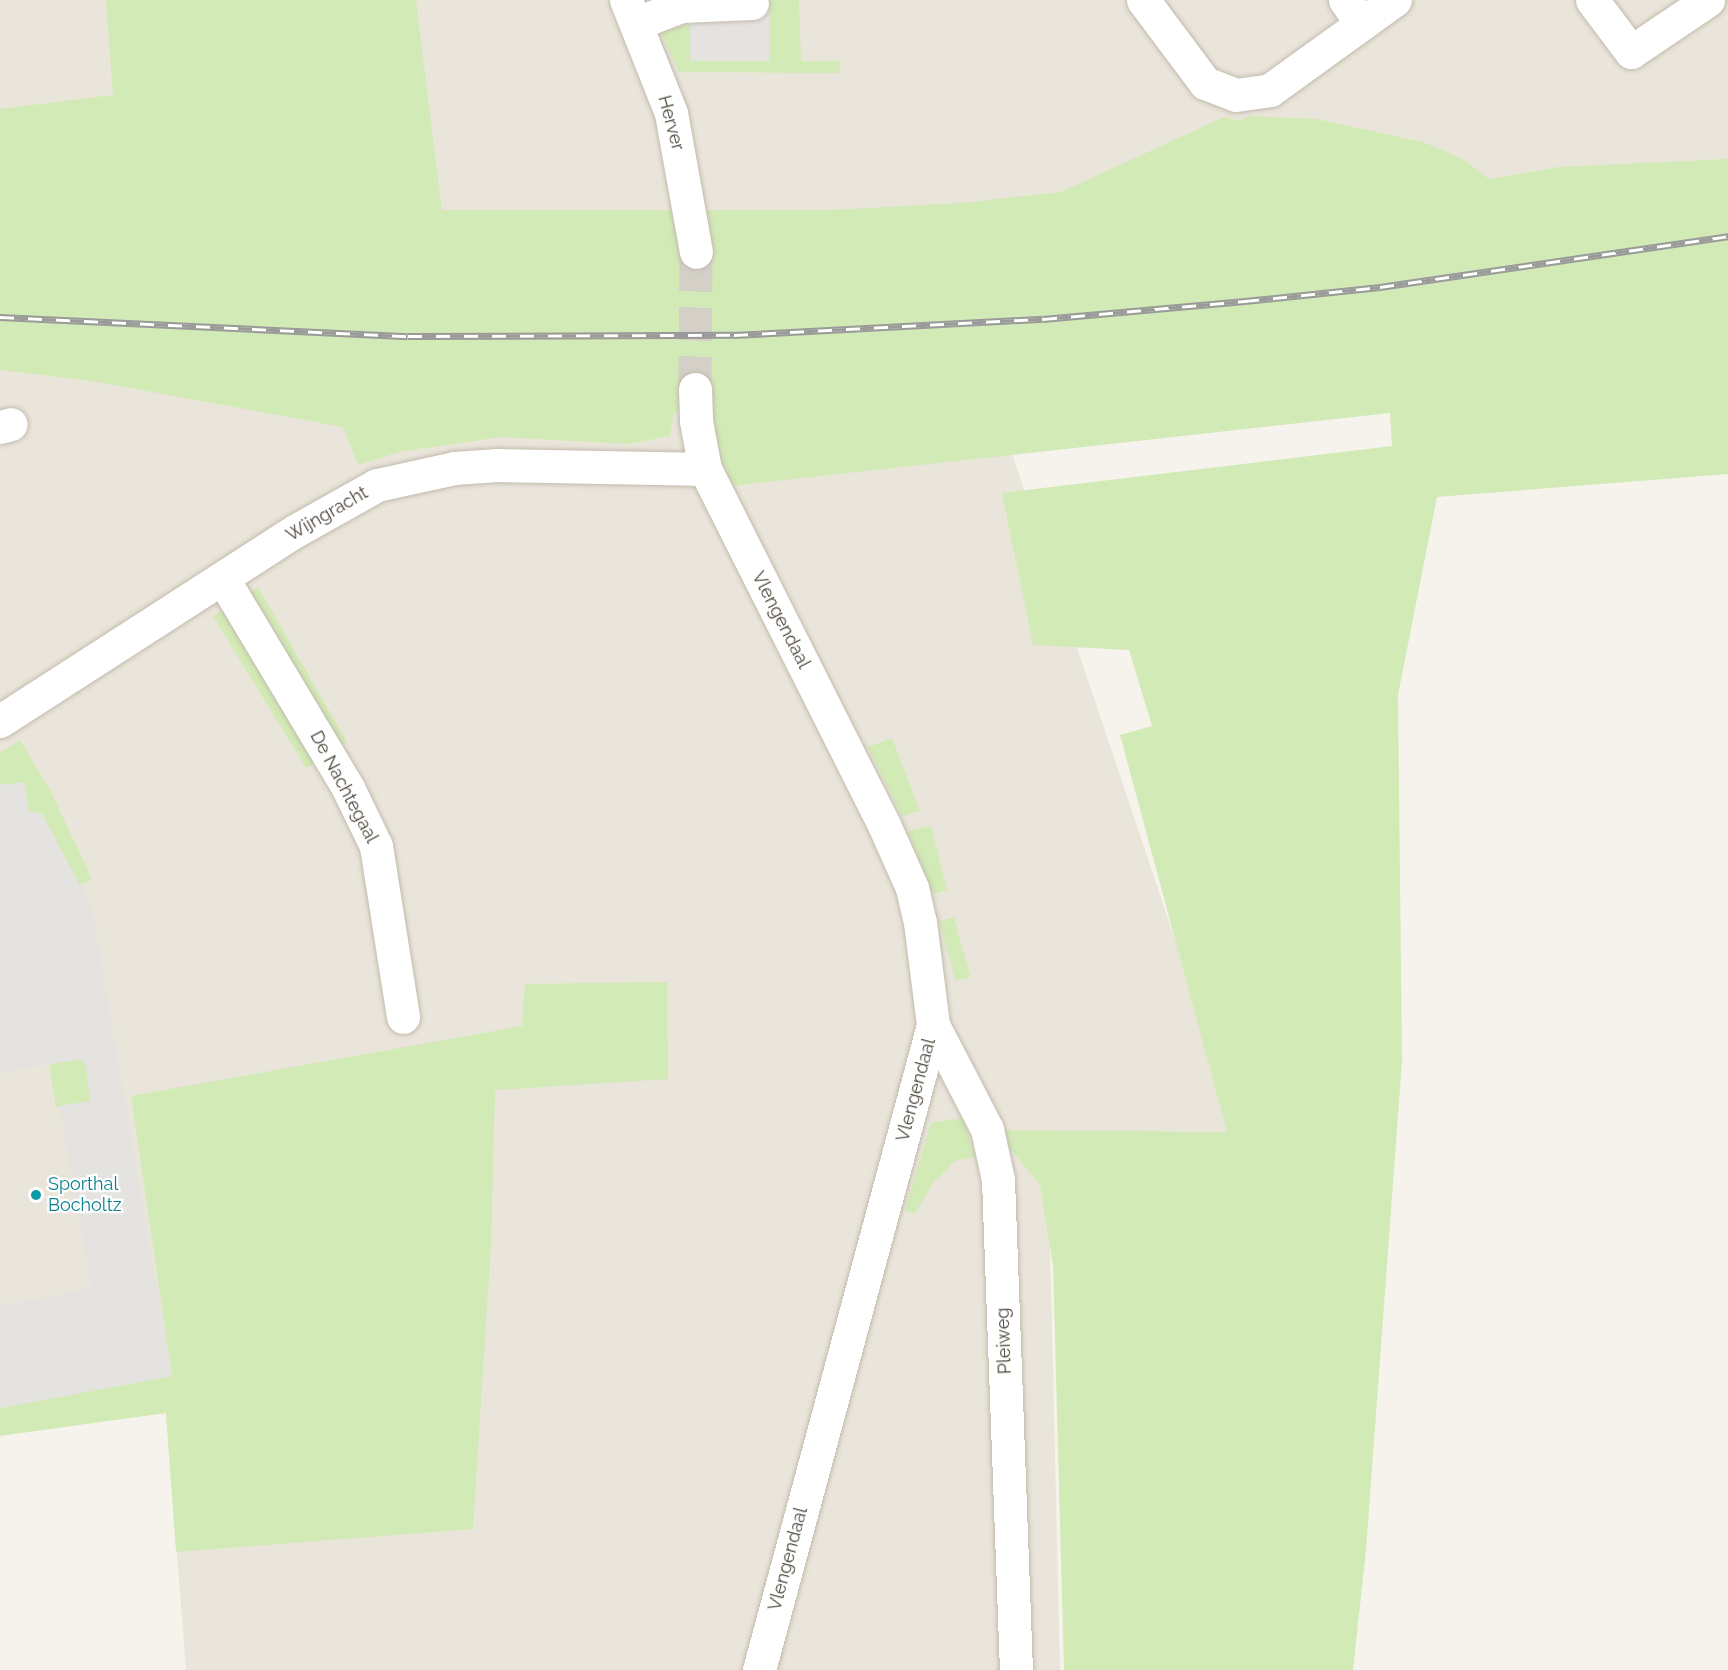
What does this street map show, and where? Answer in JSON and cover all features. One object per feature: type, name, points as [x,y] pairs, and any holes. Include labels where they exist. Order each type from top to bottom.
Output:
[{"type":"street","points":[[1143,0],[1205,83],[1236,95],[1270,90],[1353,12],[1395,0]]},
{"type":"street","points":[[1592,0],[1632,52],[1708,0]]},
{"type":"street","points":[[632,12],[681,6],[752,3]]},
{"type":"street","name":"Herver","points":[[632,12],[677,139],[696,252]]},
{"type":"street","points":[[695,389],[696,421],[705,469]]},
{"type":"street","name":"Wijngracht","points":[[0,721],[334,507],[377,485],[416,475],[498,465],[705,469]]},
{"type":"street","name":"Vlengendaal","points":[[705,469],[898,853],[920,922],[933,1025],[759,1670]]},
{"type":"street","name":"De Nachtegaal","points":[[223,579],[348,789],[376,846],[403,1017]]},
{"type":"street","name":"Pleiweg","points":[[933,1025],[987,1129],[998,1180],[1016,1670]]},
{"type":"shaded area","points":[[0,0],[1728,0],[1728,183],[939,236],[1250,1163],[1048,1152],[1060,1670],[186,1670],[166,1413],[0,1432]]},
{"type":"shaded area","points":[[690,0],[769,0],[769,61],[690,61]]},
{"type":"shaded area","points":[[22,782],[29,811],[42,814],[92,908],[172,1376],[0,1408],[0,1306],[94,1288],[90,1282],[59,1106],[90,1101],[86,1064],[79,1059],[0,1073],[0,785]]},
{"type":"green space","points":[[106,0],[416,0],[442,210],[830,210],[962,203],[1061,192],[1224,117],[1240,121],[1249,116],[1316,119],[1423,142],[1463,159],[1489,179],[1559,167],[1728,159],[1728,474],[1437,497],[1398,695],[1402,1061],[1366,1550],[1353,1670],[1064,1670],[1053,1265],[1040,1185],[1003,1140],[1000,1130],[1227,1132],[1120,735],[1152,726],[1129,650],[1033,645],[1002,493],[1392,446],[1390,413],[731,486],[706,412],[674,412],[670,436],[629,444],[501,437],[399,452],[358,465],[343,427],[92,381],[0,370],[0,109],[113,95]]},
{"type":"green space","points":[[769,0],[799,0],[801,61],[840,61],[840,73],[679,72],[660,31],[693,24],[698,60],[768,60]]},
{"type":"green space","points":[[258,587],[347,742],[340,746],[250,592]]},
{"type":"green space","points":[[224,609],[316,763],[306,768],[213,616]]},
{"type":"green space","points":[[892,738],[920,811],[902,816],[868,747]]},
{"type":"green space","points":[[20,740],[51,792],[92,879],[79,885],[42,814],[29,811],[24,783],[0,785],[0,752]]},
{"type":"green space","points":[[931,826],[947,890],[933,894],[908,831]]},
{"type":"green space","points":[[954,917],[970,977],[956,981],[940,921]]},
{"type":"green space","points":[[667,982],[668,1079],[495,1090],[491,1244],[473,1529],[176,1552],[166,1413],[0,1436],[0,1408],[172,1376],[131,1096],[522,1026],[525,984]]},
{"type":"green space","points":[[79,1059],[86,1064],[90,1101],[56,1107],[49,1065]]},
{"type":"green space","points":[[963,1118],[975,1157],[955,1161],[933,1183],[915,1213],[905,1211],[931,1123]]},
{"type":"tunnel","points":[[695,389],[696,252]]},
{"type":"railway","points":[[0,317],[408,336],[734,335],[1043,319],[1245,301],[1380,287],[1728,236]]},
{"type":"place","name":"Sporthal Bocholtz","points":[[36,1195]]}]
